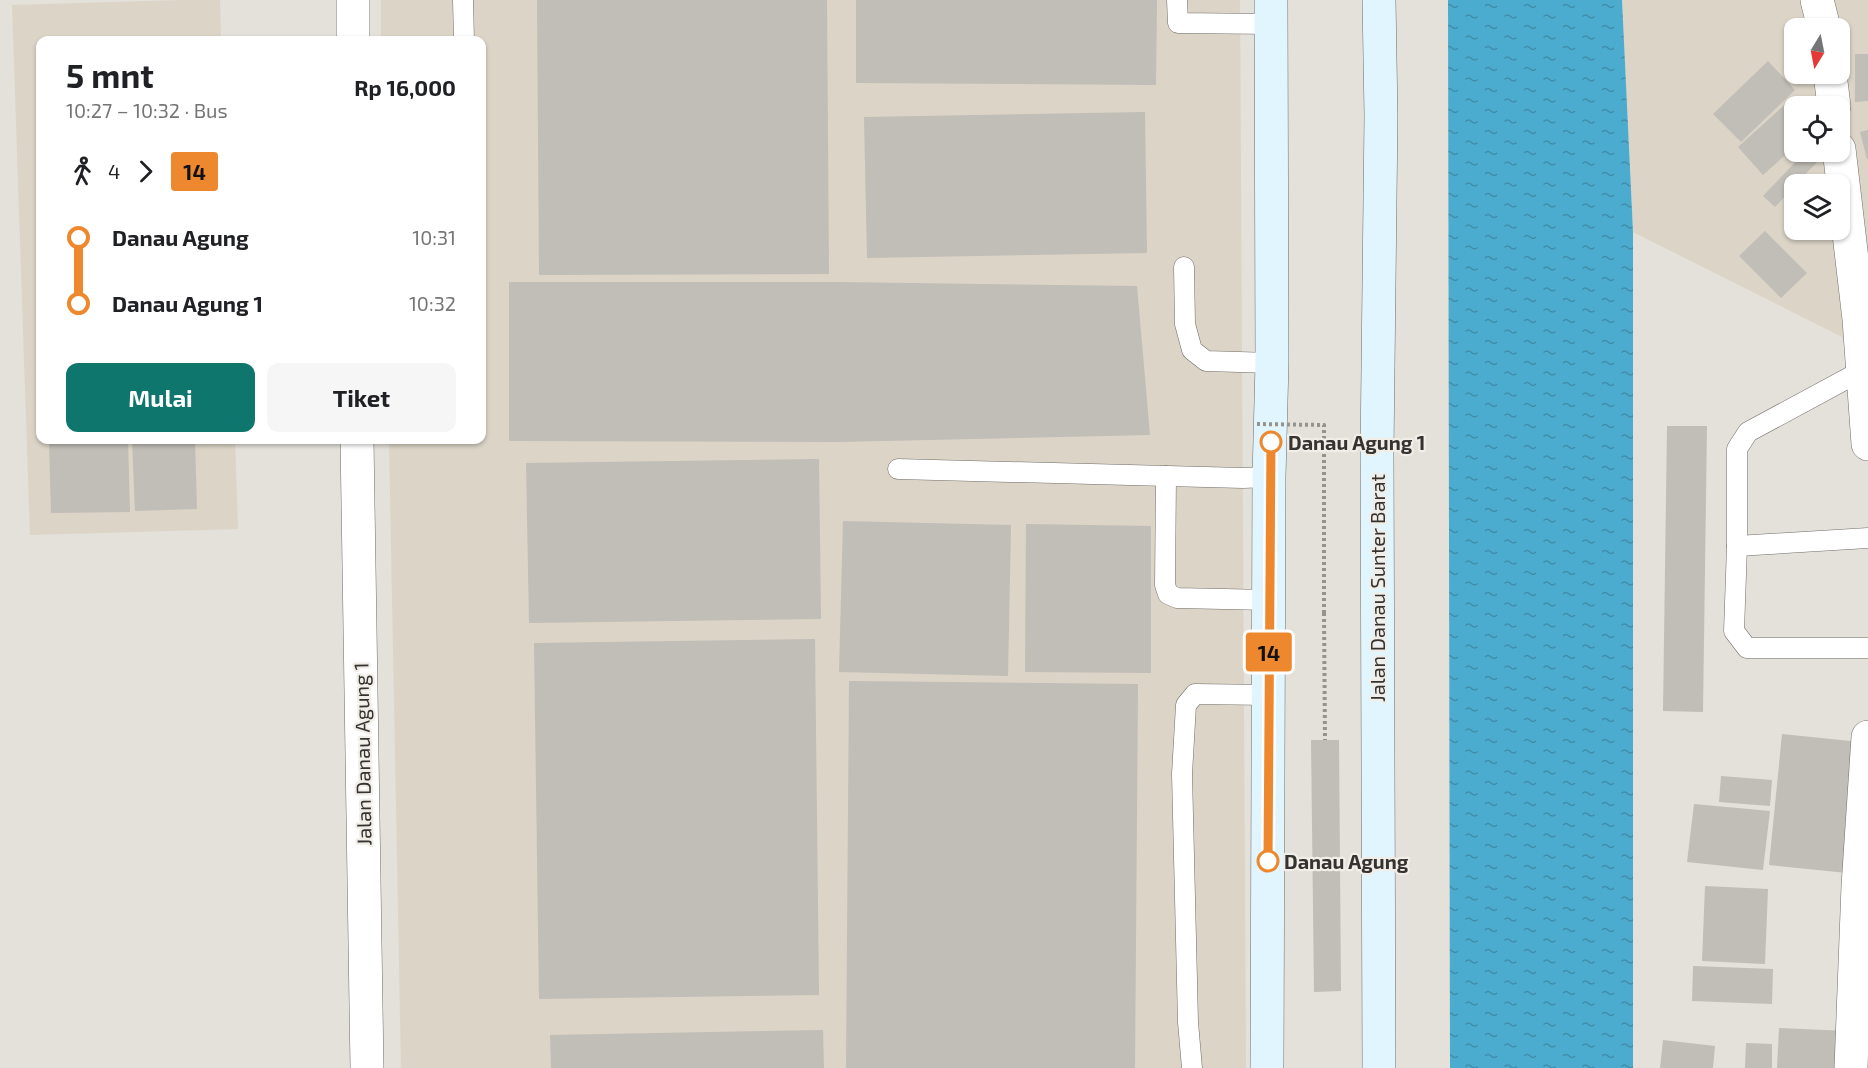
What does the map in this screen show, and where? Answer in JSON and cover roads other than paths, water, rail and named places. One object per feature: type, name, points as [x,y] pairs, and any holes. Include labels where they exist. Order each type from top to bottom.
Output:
[{"type":"main road","name":"Jalan Danau Sunter Barat","points":[[1379,0],[1381,116],[1377,453],[1379,1068]]},
{"type":"main road","points":[[1267,1068],[1269,477],[1272,363],[1271,12]]},
{"type":"street","points":[[353,0],[353,36]]},
{"type":"street","points":[[1817,0],[1822,18]]},
{"type":"street","points":[[1841,162],[1863,322],[1863,370],[1868,444]]},
{"type":"street","name":"Jalan Danau Agung 1","points":[[357,444],[367,1068]]},
{"type":"street","points":[[1851,1068],[1857,886],[1868,737]]},
{"type":"lane","points":[[463,0],[464,36]]},
{"type":"lane","points":[[1178,0],[1178,23],[1271,12]]},
{"type":"lane","points":[[1817,0],[1823,0]]},
{"type":"lane","points":[[1184,267],[1185,324],[1192,350],[1206,361],[1272,363]]},
{"type":"lane","points":[[1863,370],[1748,432],[1737,449],[1734,631],[1746,648],[1868,648]]},
{"type":"lane","points":[[898,469],[1269,477]]},
{"type":"lane","points":[[1166,476],[1165,585],[1168,594],[1177,598],[1269,600]]},
{"type":"lane","points":[[1737,546],[1868,538]]},
{"type":"lane","points":[[1192,1068],[1188,1022],[1182,774],[1186,705],[1195,694],[1269,695]]},
{"type":"water","points":[[1448,0],[1622,0],[1633,232],[1633,1068],[1450,1068]]},
{"type":"place","name":"Danau Agung 1","points":[[1271,442]]},
{"type":"place","name":"Danau Agung","points":[[1268,861]]}]
